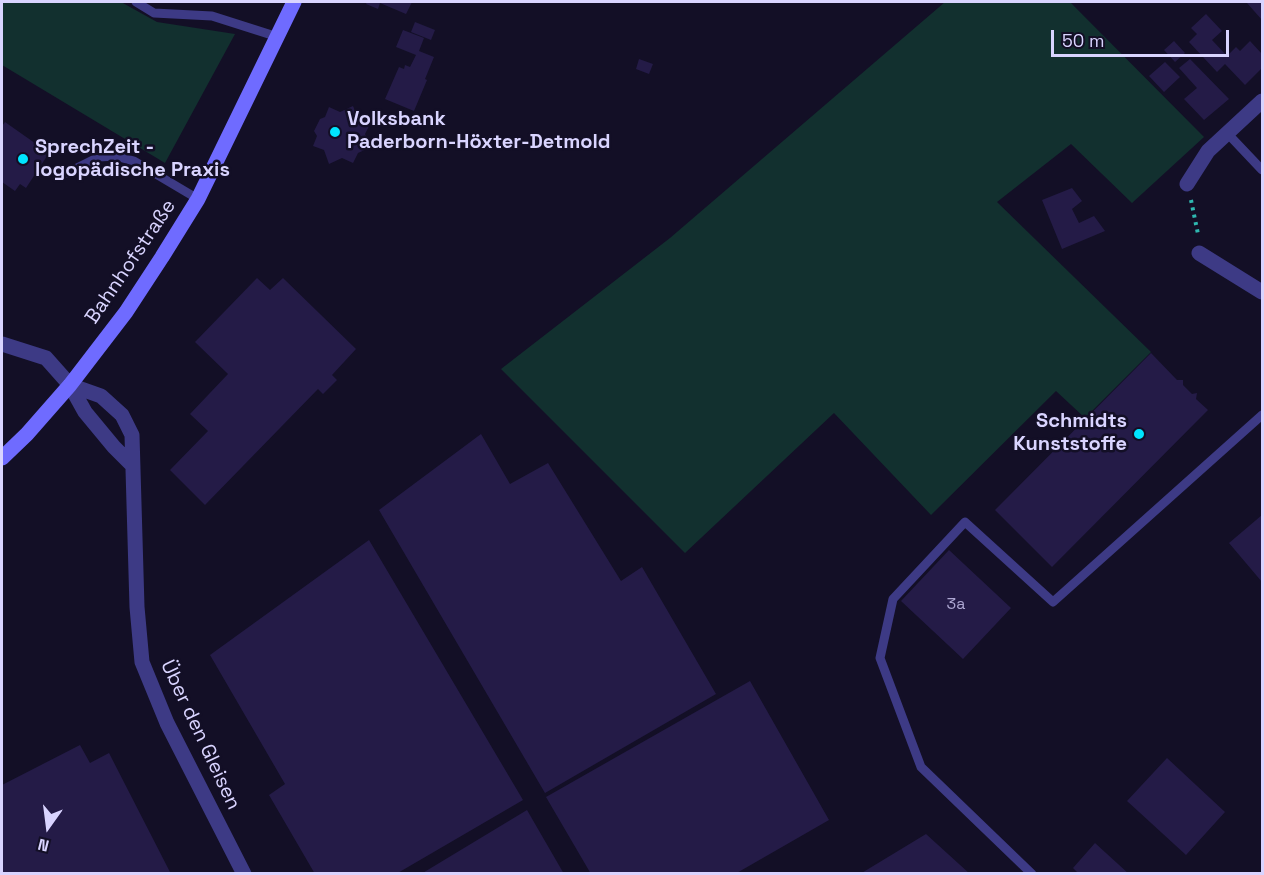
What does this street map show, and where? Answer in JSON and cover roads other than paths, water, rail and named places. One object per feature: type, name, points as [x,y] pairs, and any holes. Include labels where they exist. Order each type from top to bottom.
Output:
[{"type":"main road","name":"Bahnhofstraße","points":[[2,458],[27,434],[70,385],[126,312],[198,199],[294,2]]},
{"type":"street","points":[[1187,184],[1208,151],[1263,101]]},
{"type":"street","points":[[1199,253],[1263,292]]},
{"type":"street","points":[[2,344],[46,358],[70,385],[85,412],[133,466]]},
{"type":"street","name":"Über den Gleisen","points":[[70,385],[102,396],[122,415],[132,435],[137,607],[142,662],[167,723],[244,873]]},
{"type":"lane","points":[[136,2],[154,13],[213,16],[278,37]]},
{"type":"lane","points":[[1228,134],[1263,170]]},
{"type":"lane","points":[[68,173],[99,157],[115,156],[134,161],[198,199]]},
{"type":"lane","points":[[1032,873],[921,767],[880,658],[892,598],[965,522],[1053,602],[1263,415]]},
{"type":"place","name":"Volksbank Paderborn-Höxter-Detmold","points":[[335,132]]},
{"type":"place","name":"SprechZeit - logopädische Praxis","points":[[23,159]]},
{"type":"place","name":"Schmidts Kunststoffe","points":[[1139,434]]}]
